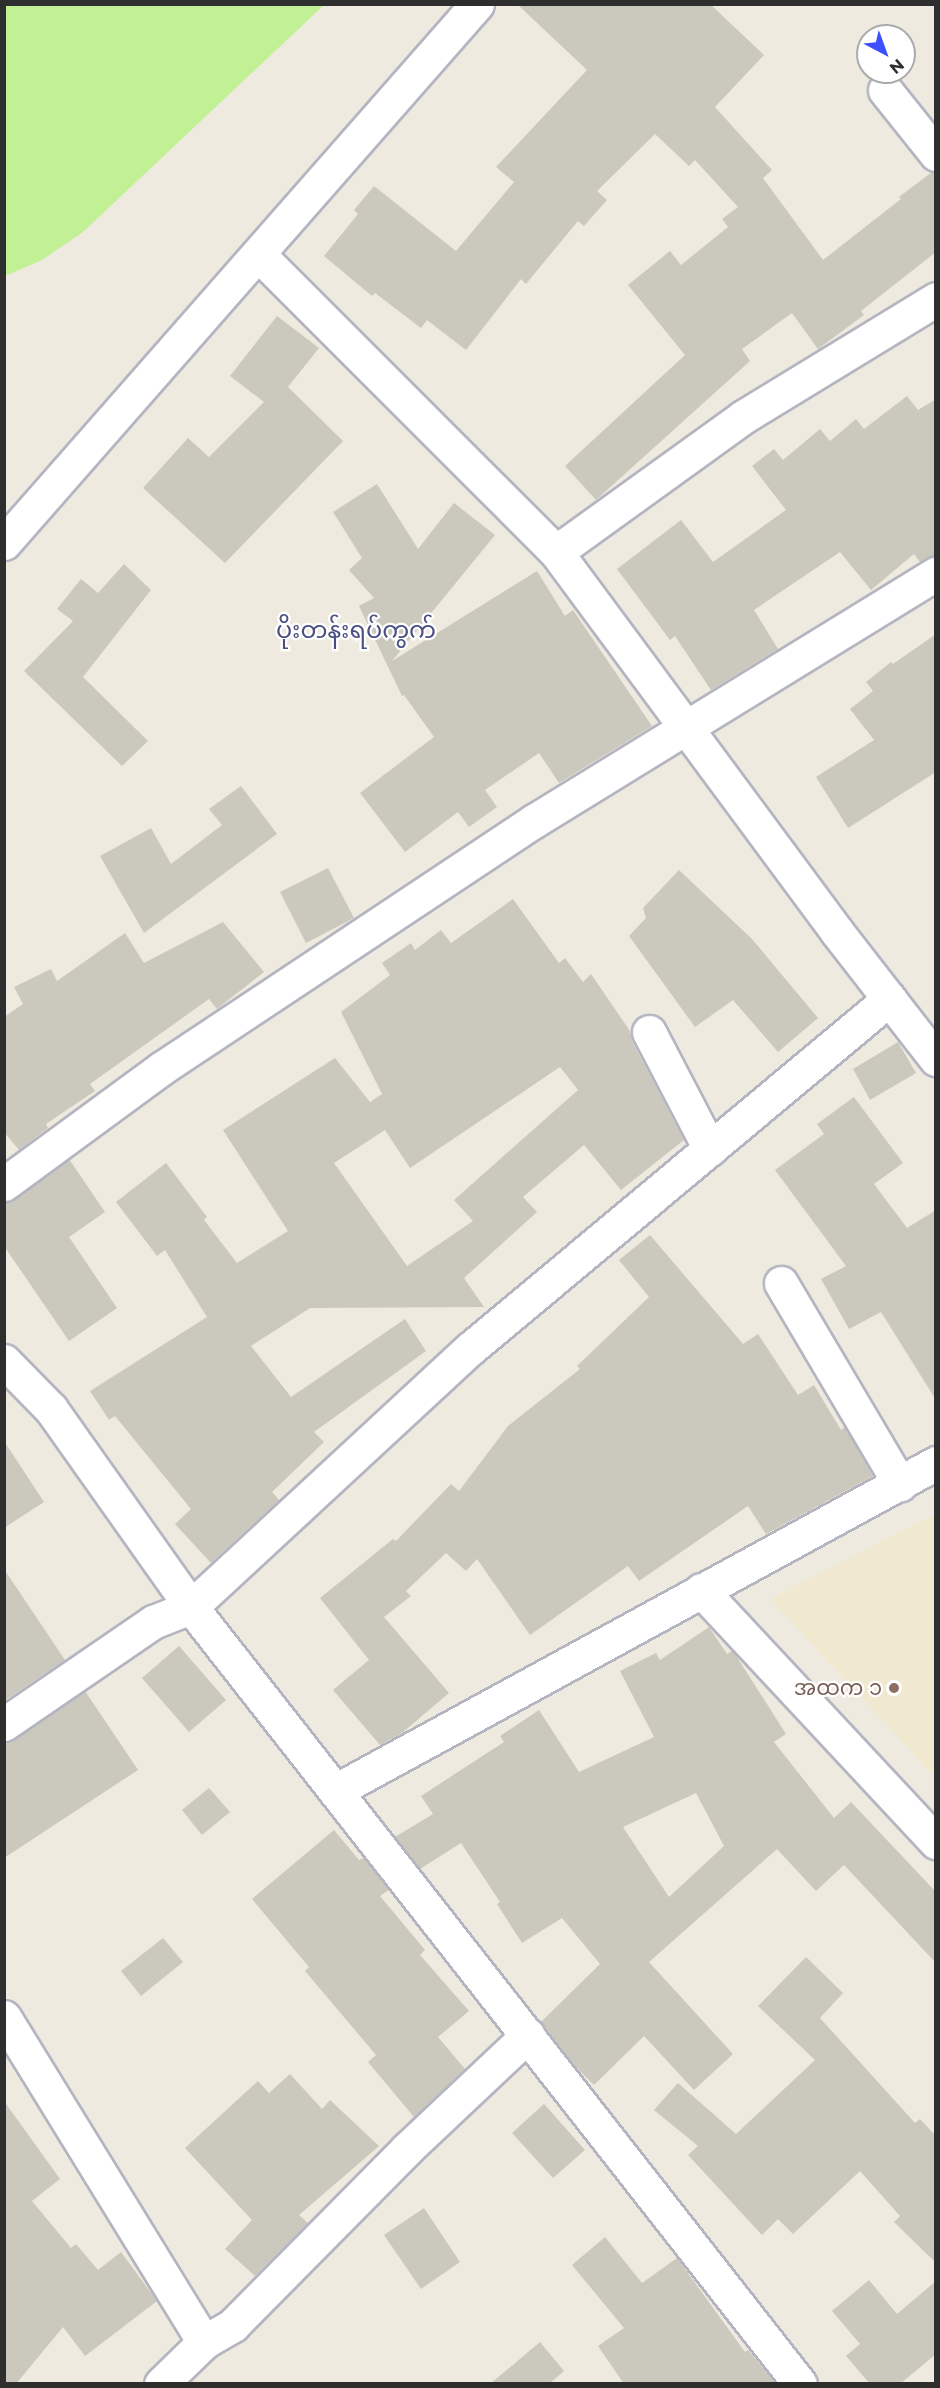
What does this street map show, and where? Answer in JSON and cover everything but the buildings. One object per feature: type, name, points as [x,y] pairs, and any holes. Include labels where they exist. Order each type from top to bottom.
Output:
[{"type":"street","points":[[4,543],[477,4]]},
{"type":"street","points":[[885,90],[936,154]]},
{"type":"street","points":[[259,255],[556,552],[837,932],[936,1059]]},
{"type":"street","points":[[556,552],[743,417],[936,299]]},
{"type":"street","points":[[4,1184],[162,1068],[534,820],[936,574]]},
{"type":"street","points":[[4,1724],[153,1622],[191,1607],[471,1348],[889,999]]},
{"type":"street","points":[[649,1032],[710,1149]]},
{"type":"street","points":[[781,1283],[900,1484]]},
{"type":"street","points":[[4,1361],[51,1409],[191,1607],[800,2384]]},
{"type":"street","points":[[335,1791],[936,1463]]},
{"type":"street","points":[[701,1590],[936,1842]]},
{"type":"street","points":[[4,2017],[204,2342]]},
{"type":"street","points":[[161,2384],[204,2342],[233,2325],[407,2149],[528,2035]]},
{"type":"shaded area","name":"အထက ၁","points":[[935,1514],[935,1777],[770,1599]]},
{"type":"green space","points":[[5,4],[324,5],[83,232],[42,260],[5,276]]},
{"type":"place","name":"အထက ၁","points":[[894,1688]]},
{"type":"district","name":"ပိုးတန်းရပ်ကွက်","points":[[356,630]]}]
